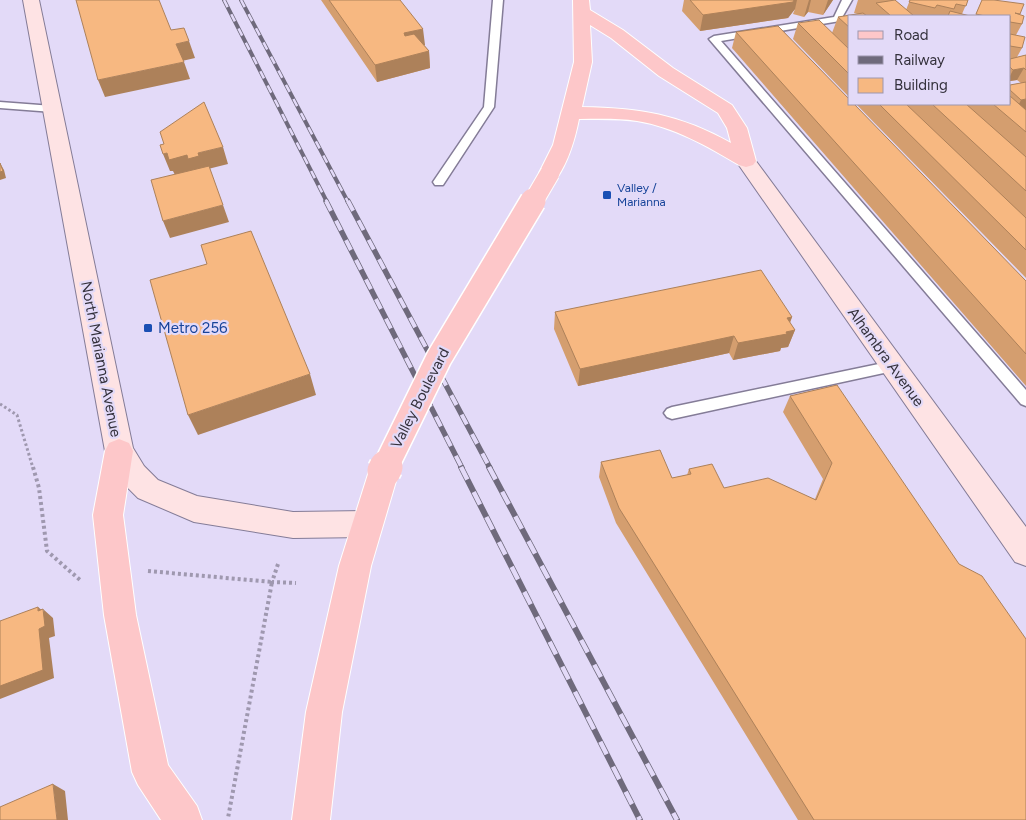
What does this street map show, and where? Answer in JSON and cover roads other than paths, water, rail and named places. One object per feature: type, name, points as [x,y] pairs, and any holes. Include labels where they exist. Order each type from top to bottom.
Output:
[{"type":"main road","name":"North Marianna Avenue","points":[[31,0],[119,451],[134,475],[148,489],[194,509],[293,525],[366,524]]},
{"type":"main road","name":"Valley Boulevard","points":[[311,820],[324,712],[354,566],[366,524],[384,471],[439,358],[550,173],[563,145],[584,62],[581,6]]},
{"type":"main road","points":[[581,6],[666,72],[725,109],[736,128],[746,161]]},
{"type":"main road","points":[[572,114],[638,115],[684,127],[705,136],[746,161]]},
{"type":"main road","name":"Alhambra Avenue","points":[[746,161],[1023,544]]},
{"type":"main road","points":[[119,451],[108,515],[120,615],[152,772],[183,820]]},
{"type":"lane","points":[[439,182],[489,107],[498,0]]},
{"type":"lane","points":[[837,19],[847,0]]},
{"type":"lane","points":[[848,21],[837,19],[714,39],[1026,400]]},
{"type":"lane","points":[[0,105],[53,109]]},
{"type":"lane","points":[[672,414],[893,366]]},
{"type":"railway","points":[[224,0],[327,202]]},
{"type":"railway","points":[[241,0],[348,202]]},
{"type":"railway","points":[[326,201],[462,468]]},
{"type":"railway","points":[[348,201],[490,468]]},
{"type":"railway","points":[[461,467],[640,820]]},
{"type":"railway","points":[[489,467],[677,820]]},
{"type":"place","name":"Valley / Marianna","points":[[607,195]]},
{"type":"place","name":"Metro 256","points":[[148,328]]}]
